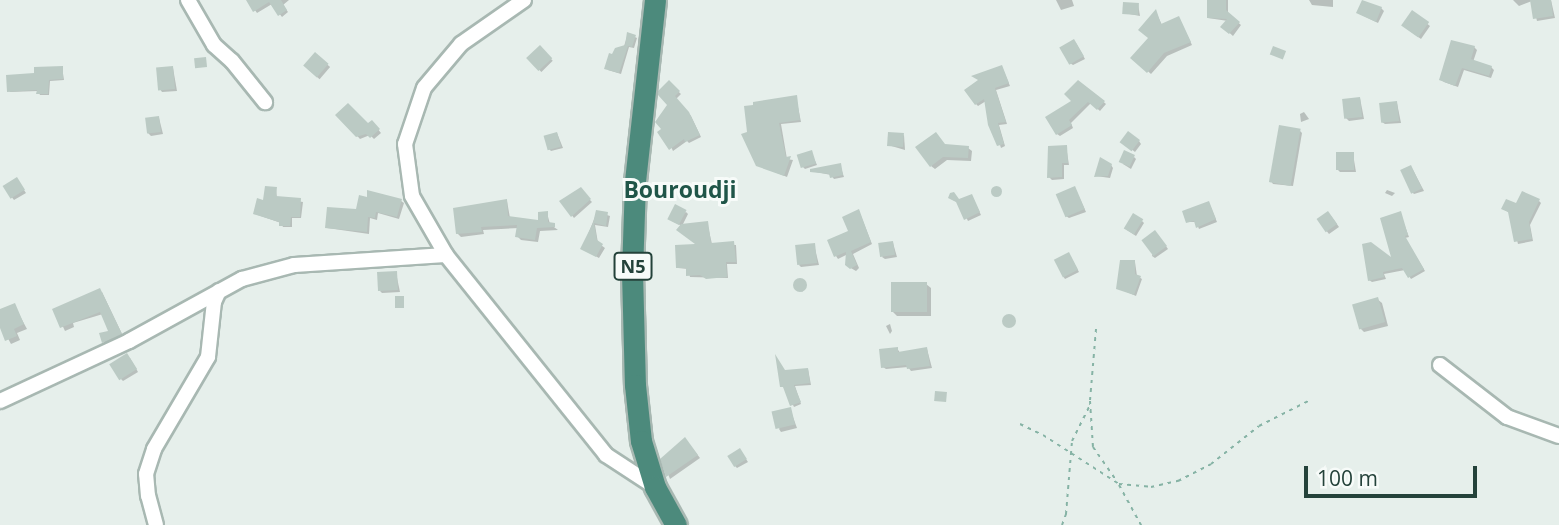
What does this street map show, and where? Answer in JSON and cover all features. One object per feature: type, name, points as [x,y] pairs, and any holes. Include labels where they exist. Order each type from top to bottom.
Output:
[{"type":"highway","name":"N5","points":[[655,0],[635,182],[632,272],[635,385],[640,441],[655,486],[676,525]]},
{"type":"street","points":[[188,0],[214,45],[232,61],[265,102]]},
{"type":"street","points":[[524,0],[461,44],[424,88],[405,144],[412,196],[446,255],[606,455],[655,486]]},
{"type":"street","points":[[0,401],[129,341],[242,279],[294,264],[446,255]]},
{"type":"street","points":[[156,525],[148,496],[146,474],[154,449],[208,357],[214,302],[219,291]]},
{"type":"street","points":[[1440,365],[1507,417],[1559,436]]},
{"type":"street","points":[[1535,428],[1559,430]]},
{"type":"path","points":[[1096,329],[1090,404],[1093,447],[1119,484],[1141,525]]},
{"type":"path","points":[[1020,424],[1119,484],[1152,487],[1178,481],[1211,464],[1259,426],[1308,401]]},
{"type":"path","points":[[1062,525],[1066,514],[1072,441],[1090,404]]},
{"type":"building","points":[[246,0],[281,0],[287,10],[278,16],[269,2],[253,12]]},
{"type":"building","points":[[1207,0],[1226,0],[1226,10],[1240,22],[1229,34],[1220,27],[1227,19],[1207,18]]},
{"type":"building","points":[[1362,0],[1382,7],[1376,22],[1356,13]]},
{"type":"building","points":[[1530,0],[1551,0],[1553,16],[1533,19]]},
{"type":"building","points":[[1123,2],[1139,3],[1138,15],[1122,14]]},
{"type":"building","points":[[1156,9],[1161,24],[1179,16],[1191,42],[1164,53],[1147,73],[1130,58],[1148,38],[1138,30]]},
{"type":"building","points":[[1412,10],[1429,22],[1418,38],[1401,26]]},
{"type":"building","points":[[627,32],[636,35],[632,47],[628,46],[619,73],[604,69],[609,53],[612,54],[615,48],[625,45]]},
{"type":"building","points":[[1074,39],[1084,56],[1069,65],[1059,48]]},
{"type":"building","points":[[1451,40],[1475,46],[1471,59],[1492,66],[1489,76],[1462,68],[1455,86],[1439,80]]},
{"type":"building","points":[[540,45],[552,58],[538,71],[526,58]]},
{"type":"building","points":[[1273,46],[1286,51],[1283,59],[1270,54]]},
{"type":"building","points":[[315,52],[329,64],[317,77],[303,66]]},
{"type":"building","points":[[206,57],[207,67],[195,68],[194,58]]},
{"type":"building","points":[[1002,65],[1009,83],[995,88],[1006,122],[998,123],[1004,144],[997,146],[988,125],[984,99],[975,105],[964,90],[978,80],[971,76]]},
{"type":"building","points":[[63,66],[63,79],[49,80],[48,94],[36,94],[37,90],[7,92],[6,75],[34,73],[34,67]]},
{"type":"building","points":[[173,66],[175,89],[158,90],[156,67]]},
{"type":"building","points":[[669,80],[680,91],[675,96],[689,112],[700,135],[685,142],[684,139],[669,150],[657,132],[661,129],[655,122],[667,105],[658,95],[658,91]]},
{"type":"building","points":[[1078,80],[1105,101],[1097,110],[1088,102],[1069,120],[1072,125],[1056,135],[1045,117],[1071,101],[1064,94]]},
{"type":"building","points":[[797,95],[800,120],[779,123],[786,157],[791,156],[784,176],[756,166],[741,134],[747,132],[744,106]]},
{"type":"building","points":[[1360,97],[1362,117],[1344,119],[1342,99]]},
{"type":"building","points":[[1397,101],[1399,121],[1381,123],[1379,103]]},
{"type":"building","points":[[348,103],[368,123],[372,120],[380,129],[370,138],[366,134],[356,137],[335,115]]},
{"type":"building","points":[[159,116],[161,132],[147,134],[145,118]]},
{"type":"building","points":[[1279,125],[1301,129],[1291,186],[1269,182]]},
{"type":"building","points":[[1128,131],[1140,140],[1132,151],[1120,142]]},
{"type":"building","points":[[557,132],[561,146],[548,150],[544,136]]},
{"type":"building","points":[[888,132],[904,133],[903,147],[887,146]]},
{"type":"building","points":[[936,132],[945,144],[969,146],[968,158],[943,157],[930,167],[915,147]]},
{"type":"building","points":[[1067,145],[1068,163],[1062,163],[1062,177],[1047,178],[1048,146]]},
{"type":"building","points":[[812,150],[816,163],[801,168],[797,155]]},
{"type":"building","points":[[1124,150],[1135,155],[1130,167],[1119,162]]},
{"type":"building","points":[[1336,152],[1354,152],[1354,170],[1336,170]]},
{"type":"building","points":[[1100,157],[1112,164],[1108,176],[1094,177]]},
{"type":"building","points":[[841,163],[843,175],[830,178],[829,174],[810,172],[810,169]]},
{"type":"building","points":[[1411,165],[1422,189],[1411,194],[1400,170]]},
{"type":"building","points":[[17,177],[25,190],[11,199],[3,186]]},
{"type":"building","points":[[996,185],[1002,191],[996,197],[990,191]]},
{"type":"building","points":[[265,186],[277,187],[276,196],[301,198],[300,217],[291,217],[290,226],[279,226],[279,222],[253,214],[257,198],[263,200]]},
{"type":"building","points":[[1075,186],[1085,209],[1065,217],[1056,194]]},
{"type":"building","points":[[581,187],[591,199],[571,217],[559,201]]},
{"type":"building","points":[[367,190],[402,199],[397,217],[376,212],[375,218],[368,217],[367,232],[325,228],[327,207],[356,209],[359,195],[367,197]]},
{"type":"building","points":[[1522,191],[1540,199],[1529,222],[1532,239],[1514,242],[1508,212],[1501,209],[1506,199],[1516,203]]},
{"type":"building","points":[[954,192],[959,199],[972,194],[980,212],[964,220],[956,202],[948,198],[950,193]]},
{"type":"building","points":[[507,199],[508,216],[538,220],[538,212],[548,211],[548,222],[555,223],[555,227],[537,228],[535,240],[515,237],[517,225],[481,227],[482,232],[456,234],[453,208]]},
{"type":"building","points":[[1209,201],[1216,219],[1196,228],[1194,221],[1186,223],[1182,211]]},
{"type":"building","points":[[675,204],[687,210],[679,225],[667,219]]},
{"type":"building","points":[[859,209],[871,242],[851,251],[857,265],[850,269],[845,265],[846,252],[834,257],[827,240],[848,231],[842,217]]},
{"type":"building","points":[[596,210],[608,212],[606,226],[594,223],[597,240],[603,244],[596,257],[580,249],[593,223]]},
{"type":"building","points":[[1328,211],[1337,224],[1326,232],[1317,219]]},
{"type":"building","points":[[1401,211],[1408,235],[1405,236],[1424,269],[1408,278],[1402,268],[1383,272],[1384,277],[1368,281],[1362,244],[1371,242],[1391,257],[1380,218]]},
{"type":"building","points":[[1133,213],[1143,219],[1134,235],[1124,228]]},
{"type":"building","points":[[708,221],[711,243],[734,241],[736,262],[726,262],[727,277],[706,279],[700,275],[686,276],[686,268],[676,268],[675,245],[695,244],[676,230],[681,224]]},
{"type":"building","points":[[1155,230],[1167,246],[1153,256],[1141,240]]},
{"type":"building","points":[[893,241],[895,255],[880,257],[878,243]]},
{"type":"building","points":[[815,243],[817,263],[797,265],[795,245]]},
{"type":"building","points":[[1069,252],[1078,270],[1063,278],[1054,260]]},
{"type":"building","points":[[1120,260],[1135,260],[1135,274],[1141,276],[1134,295],[1116,289]]},
{"type":"building","points":[[397,271],[398,290],[378,291],[377,272]]},
{"type":"building","points":[[800,278],[805,280],[805,290],[800,292],[795,290],[793,285],[795,280]]},
{"type":"building","points":[[891,282],[927,282],[927,312],[891,312]]},
{"type":"building","points":[[100,288],[122,334],[102,343],[99,333],[108,331],[100,312],[60,328],[52,309]]},
{"type":"building","points":[[395,296],[404,296],[404,308],[395,308]]},
{"type":"building","points":[[1378,297],[1385,322],[1359,329],[1352,304]]},
{"type":"building","points":[[15,303],[24,324],[14,329],[17,336],[5,341],[0,328],[0,309]]},
{"type":"building","points":[[1009,314],[1014,316],[1014,326],[1009,328],[1004,326],[1002,321],[1004,316]]},
{"type":"building","points":[[898,347],[898,352],[927,347],[930,366],[881,368],[879,349]]},
{"type":"building","points":[[127,353],[137,369],[119,380],[109,364]]},
{"type":"building","points":[[775,354],[785,370],[808,368],[810,383],[794,385],[801,402],[790,406],[783,387],[780,387]]},
{"type":"building","points":[[935,391],[947,392],[946,402],[934,401]]},
{"type":"building","points":[[791,407],[795,425],[776,429],[772,411]]},
{"type":"building","points":[[685,437],[698,455],[666,477],[660,459]]},
{"type":"building","points":[[740,448],[747,459],[734,467],[727,456]]},
{"type":"district","name":"Bouroudji","points":[[680,189]]}]
